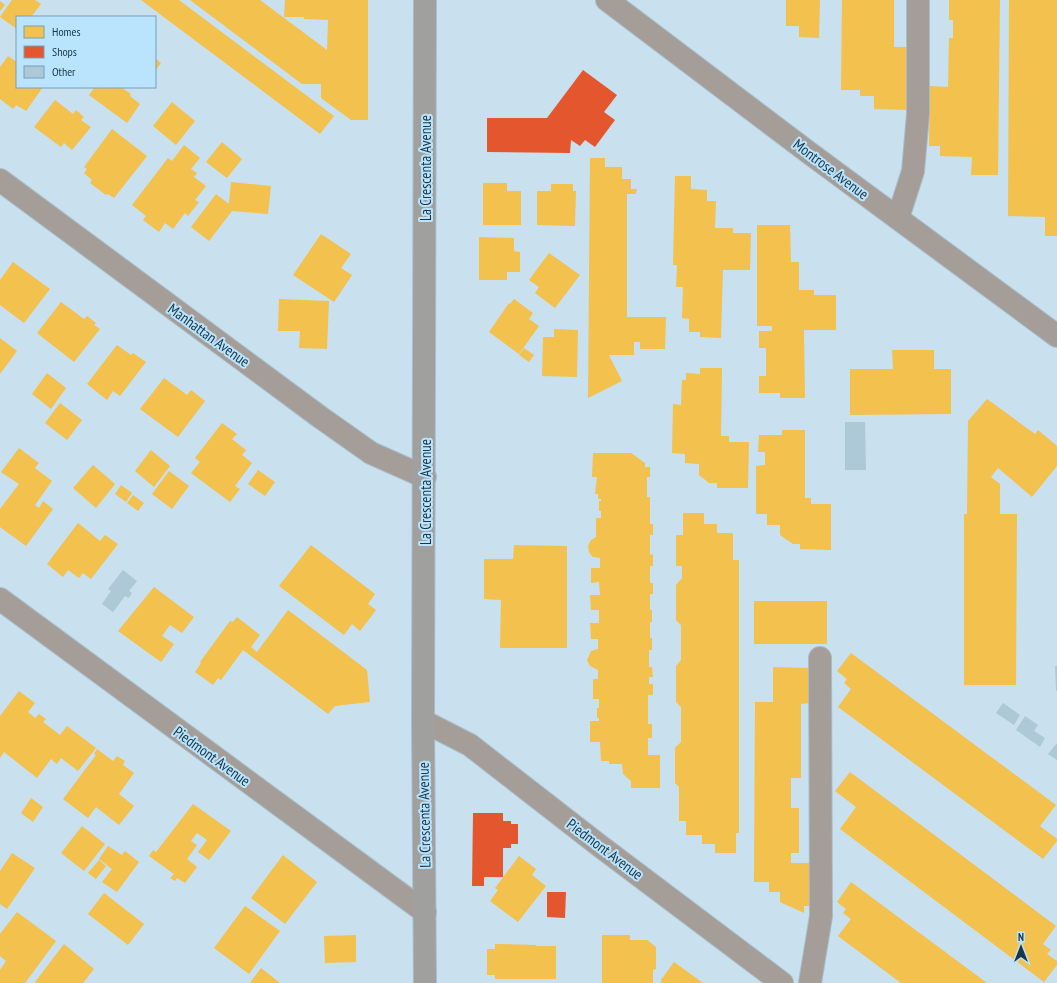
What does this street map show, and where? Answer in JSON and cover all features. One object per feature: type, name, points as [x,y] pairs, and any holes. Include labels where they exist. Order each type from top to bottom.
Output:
[{"type":"main road","name":"La Crescenta Avenue","points":[[425,0],[425,476],[423,721],[425,983]]},
{"type":"street","name":"Montrose Avenue","points":[[607,0],[808,152],[1057,336]]},
{"type":"street","points":[[898,218],[914,164],[918,114],[918,0]]},
{"type":"street","name":"Manhattan Avenue","points":[[0,180],[320,417],[371,453],[425,476]]},
{"type":"street","name":"Piedmont Avenue","points":[[0,599],[425,912]]},
{"type":"street","points":[[810,983],[820,916],[820,658]]},
{"type":"street","name":"Piedmont Avenue","points":[[423,721],[470,745],[600,846],[782,983]]},
{"type":"building: Homes","points":[[12,0],[35,0],[41,4],[32,16],[16,16],[16,28],[0,17]]},
{"type":"building: Homes","points":[[141,0],[179,0],[334,116],[320,134]]},
{"type":"building: Homes","points":[[190,0],[260,0],[327,50],[328,20],[304,19],[304,17],[284,17],[285,0],[368,0],[368,120],[351,120],[321,98],[321,84],[302,84]]},
{"type":"building: Homes","points":[[786,0],[820,0],[819,38],[799,37],[799,26],[786,26]]},
{"type":"building: Homes","points":[[842,0],[894,0],[894,47],[909,47],[909,110],[874,109],[874,96],[860,96],[860,90],[841,90]]},
{"type":"building: Homes","points":[[949,0],[1000,0],[998,175],[971,175],[972,157],[940,156],[940,146],[929,146],[930,86],[948,87],[949,38],[953,38],[953,20],[949,20]]},
{"type":"building: Homes","points":[[1009,0],[1057,0],[1057,236],[1045,236],[1045,217],[1008,216]]},
{"type":"building: Homes","points":[[0,1],[5,5],[0,11]]},
{"type":"building: Homes","points":[[8,56],[16,61],[16,88],[42,88],[26,111],[16,105],[13,109],[0,99],[0,67]]},
{"type":"building: Homes","points":[[156,59],[161,63],[156,70]]},
{"type":"building: Homes","points":[[94,88],[122,88],[131,94],[130,96],[140,104],[127,123],[89,95]]},
{"type":"building: Homes","points":[[55,100],[73,114],[76,110],[84,117],[81,120],[91,127],[72,150],[64,143],[61,147],[34,127]]},
{"type":"building: Homes","points":[[172,102],[195,121],[176,145],[153,126]]},
{"type":"building: Homes","points":[[112,129],[147,156],[114,198],[108,194],[106,195],[90,183],[92,180],[84,173],[87,169],[84,167]]},
{"type":"building: Homes","points":[[222,142],[242,159],[227,178],[206,162]]},
{"type":"building: Homes","points":[[184,145],[200,158],[191,169],[197,173],[194,177],[206,186],[195,200],[199,202],[188,216],[185,213],[173,229],[165,223],[159,232],[143,220],[146,216],[132,205],[168,158],[172,161]]},
{"type":"building: Homes","points":[[590,158],[605,158],[605,167],[622,167],[622,179],[631,179],[631,189],[637,189],[636,194],[627,194],[627,317],[666,317],[665,349],[640,349],[640,342],[634,342],[634,355],[609,355],[622,381],[588,398]]},
{"type":"building: Homes","points":[[675,176],[691,176],[691,189],[707,190],[707,201],[716,201],[715,228],[733,228],[733,233],[751,233],[750,270],[723,270],[721,338],[700,337],[700,332],[689,332],[689,319],[682,318],[683,287],[676,287],[677,265],[673,265]]},
{"type":"building: Homes","points":[[231,182],[271,186],[268,214],[232,211],[209,241],[191,227],[216,194],[229,204]]},
{"type":"building: Homes","points":[[483,183],[507,183],[507,191],[521,191],[521,225],[483,225]]},
{"type":"building: Homes","points":[[551,184],[573,184],[573,191],[576,191],[575,226],[537,225],[537,191],[551,191]]},
{"type":"building: Homes","points":[[757,225],[790,225],[791,262],[799,262],[799,290],[814,290],[814,295],[836,295],[836,330],[804,330],[805,398],[780,398],[780,393],[759,393],[759,376],[766,376],[766,348],[759,348],[759,331],[772,331],[772,326],[757,326]]},
{"type":"building: Homes","points":[[321,234],[351,254],[341,268],[352,275],[334,302],[293,275]]},
{"type":"building: Homes","points":[[479,237],[514,238],[514,251],[520,252],[520,272],[507,272],[507,280],[479,280]]},
{"type":"building: Homes","points":[[549,253],[580,275],[555,308],[535,293],[539,287],[529,280]]},
{"type":"building: Homes","points":[[13,262],[50,289],[24,323],[0,305],[0,280]]},
{"type":"building: Homes","points":[[279,299],[329,301],[327,349],[299,348],[300,331],[278,331]]},
{"type":"building: Homes","points":[[514,299],[533,313],[529,319],[539,326],[519,354],[489,332],[509,303],[510,304]]},
{"type":"building: Homes","points":[[61,302],[84,319],[87,316],[96,323],[94,325],[100,329],[74,362],[37,333]]},
{"type":"building: Homes","points":[[554,329],[578,330],[577,377],[542,376],[543,337],[554,337]]},
{"type":"building: Homes","points":[[0,338],[17,351],[0,374]]},
{"type":"building: Homes","points":[[117,345],[131,355],[133,353],[146,362],[120,396],[113,391],[107,400],[87,384]]},
{"type":"building: Homes","points":[[524,348],[534,355],[529,362],[519,355]]},
{"type":"building: Homes","points":[[892,350],[934,350],[934,369],[951,369],[951,414],[850,415],[850,369],[893,369]]},
{"type":"building: Homes","points":[[700,368],[722,368],[721,436],[729,436],[729,442],[749,442],[748,488],[717,488],[717,483],[709,483],[699,475],[699,464],[685,463],[685,454],[672,453],[673,404],[681,405],[682,380],[686,380],[686,373],[700,374]]},
{"type":"building: Homes","points":[[47,373],[66,388],[51,409],[32,394]]},
{"type":"building: Homes","points":[[164,378],[187,395],[191,390],[205,401],[178,437],[140,409]]},
{"type":"building: Homes","points":[[987,399],[1035,434],[1038,430],[1057,446],[1057,466],[1032,497],[998,468],[991,477],[1000,484],[1000,514],[1017,514],[1016,685],[964,685],[964,514],[967,514],[968,421]]},
{"type":"building: Homes","points":[[60,403],[82,420],[67,440],[45,423]]},
{"type":"building: Homes","points":[[222,423],[237,434],[232,439],[246,450],[242,455],[252,463],[235,486],[240,489],[230,502],[191,473],[200,462],[195,458]]},
{"type":"building: Homes","points":[[782,430],[805,430],[805,498],[811,498],[811,504],[831,504],[831,550],[800,549],[800,544],[793,544],[780,535],[780,525],[767,525],[767,514],[756,514],[756,466],[765,465],[765,452],[758,452],[759,435],[782,435]]},
{"type":"building: Homes","points":[[19,448],[39,463],[35,468],[52,481],[35,505],[39,508],[43,501],[53,509],[26,546],[0,527],[0,509],[19,484],[1,472]]},
{"type":"building: Homes","points":[[151,450],[170,466],[154,487],[135,471]]},
{"type":"building: Homes","points":[[593,453],[631,453],[645,463],[645,467],[650,467],[650,477],[647,477],[647,497],[650,497],[650,524],[653,524],[653,535],[650,535],[650,555],[653,554],[653,566],[650,566],[650,583],[653,583],[653,594],[650,594],[652,622],[650,622],[650,638],[652,638],[652,650],[649,650],[649,667],[652,667],[653,677],[649,677],[649,684],[653,684],[653,695],[648,695],[648,724],[652,724],[652,738],[648,738],[648,755],[660,755],[660,788],[631,788],[631,781],[623,774],[622,764],[609,764],[609,761],[601,761],[600,742],[590,742],[590,721],[599,721],[599,718],[597,718],[597,708],[599,708],[599,699],[593,699],[593,679],[598,679],[598,670],[590,666],[587,660],[591,651],[598,649],[598,639],[591,639],[590,623],[599,623],[599,610],[591,610],[590,595],[600,595],[599,582],[591,583],[591,568],[600,568],[600,558],[593,557],[591,555],[588,546],[591,540],[596,537],[596,518],[601,518],[599,501],[601,501],[601,499],[598,499],[598,494],[595,494],[597,477],[592,477]]},
{"type":"building: Homes","points":[[93,465],[115,484],[96,508],[73,488]]},
{"type":"building: Homes","points":[[258,470],[275,482],[265,496],[248,484]]},
{"type":"building: Homes","points":[[169,471],[189,486],[172,509],[152,494]]},
{"type":"building: Homes","points":[[121,485],[132,493],[126,502],[115,494]]},
{"type":"building: Homes","points":[[133,495],[144,503],[138,511],[127,503]]},
{"type":"building: Homes","points":[[683,513],[704,513],[704,524],[717,524],[717,533],[733,533],[733,560],[739,560],[739,833],[736,833],[736,853],[715,853],[715,844],[702,844],[702,835],[686,835],[686,821],[679,821],[679,787],[675,783],[675,748],[681,742],[681,707],[676,702],[676,666],[681,660],[681,625],[676,620],[676,585],[682,578],[682,566],[676,566],[676,535],[683,535]]},
{"type":"building: Homes","points":[[78,523],[100,541],[105,535],[118,544],[91,579],[83,573],[79,578],[68,570],[63,577],[47,564]]},
{"type":"building: Homes","points":[[311,545],[375,594],[368,604],[376,610],[360,631],[352,624],[344,635],[279,586]]},
{"type":"building: Homes","points":[[514,545],[567,546],[567,648],[500,648],[501,600],[484,599],[484,559],[513,559]]},
{"type":"building: Homes","points":[[154,587],[194,617],[182,633],[170,625],[162,636],[174,644],[161,662],[118,631]]},
{"type":"building: Homes","points":[[754,601],[827,601],[827,644],[754,644]]},
{"type":"building: Homes","points":[[288,610],[367,670],[370,702],[335,706],[328,714],[243,650],[221,680],[218,678],[213,685],[195,672],[201,663],[200,662],[230,621],[233,622],[237,617],[260,635],[251,647],[257,652]]},
{"type":"building: Homes","points":[[851,653],[1056,805],[1040,826],[1057,839],[1043,859],[838,707],[851,689],[844,683],[847,679],[837,671]]},
{"type":"building: Homes","points":[[773,667],[811,668],[811,703],[801,704],[801,778],[791,778],[791,808],[799,808],[799,853],[791,853],[791,863],[818,863],[818,906],[804,906],[804,913],[780,902],[780,892],[769,892],[769,882],[754,882],[755,702],[773,702]]},
{"type":"building: Homes","points":[[19,691],[35,703],[28,712],[35,718],[39,714],[46,719],[43,722],[60,735],[67,726],[96,748],[78,771],[61,758],[57,764],[51,759],[37,778],[4,752],[0,758],[0,716]]},
{"type":"building: Homes","points":[[97,749],[113,761],[117,756],[125,761],[123,765],[134,773],[119,794],[134,806],[119,825],[96,807],[88,818],[63,799],[96,755],[94,754]]},
{"type":"building: Homes","points":[[850,772],[1056,926],[1043,944],[1051,950],[1047,954],[1057,961],[1057,965],[1044,982],[840,829],[856,807],[835,791]]},
{"type":"building: Homes","points":[[31,798],[43,807],[33,822],[21,813]]},
{"type":"building: Homes","points":[[193,804],[231,831],[209,860],[198,852],[207,840],[197,833],[191,841],[197,845],[187,859],[197,867],[185,883],[177,878],[175,881],[170,878],[174,874],[149,856],[153,850],[156,852]]},
{"type":"building: Homes","points":[[82,826],[105,844],[84,871],[61,853]]},
{"type":"building: Homes","points":[[108,846],[122,855],[125,851],[139,862],[117,892],[102,882],[112,869],[99,859]]},
{"type":"building: Homes","points":[[12,853],[35,868],[7,909],[0,904],[0,871]]},
{"type":"building: Homes","points":[[283,855],[317,882],[285,924],[251,898]]},
{"type":"building: Homes","points":[[519,856],[536,869],[532,875],[546,886],[518,922],[490,901],[498,890],[495,888]]},
{"type":"building: Homes","points":[[99,860],[106,866],[96,879],[88,873]]},
{"type":"building: Homes","points":[[851,882],[987,983],[901,983],[838,936],[851,919],[843,913],[846,909],[837,902]]},
{"type":"building: Homes","points":[[104,893],[144,924],[128,945],[88,914]]},
{"type":"building: Homes","points":[[245,906],[280,931],[249,974],[214,948]]},
{"type":"building: Homes","points":[[17,912],[56,941],[25,983],[0,983],[0,970],[6,961],[0,956],[0,934]]},
{"type":"building: Homes","points":[[356,935],[356,962],[325,963],[324,936]]},
{"type":"building: Homes","points":[[602,935],[630,935],[630,940],[647,940],[656,947],[656,969],[653,970],[653,983],[602,983]]},
{"type":"building: Homes","points":[[64,944],[94,969],[83,983],[36,983],[35,982]]},
{"type":"building: Homes","points":[[495,944],[556,946],[556,979],[495,979],[495,975],[487,975],[487,949],[495,949]]},
{"type":"building: Homes","points":[[674,962],[703,983],[661,983],[661,980]]},
{"type":"building: Homes","points":[[261,968],[280,983],[250,983]]},
{"type":"building: Shops","points":[[583,70],[617,95],[604,112],[615,120],[595,147],[585,140],[580,146],[571,140],[570,153],[487,152],[487,118],[547,118]]},
{"type":"building: Shops","points":[[473,813],[503,813],[503,821],[511,821],[511,824],[518,824],[518,844],[511,844],[511,848],[503,848],[503,877],[484,877],[484,886],[472,886]]},
{"type":"building: Shops","points":[[547,892],[566,892],[565,918],[547,917]]},
{"type":"building: Other","points":[[845,422],[865,422],[866,470],[845,470]]},
{"type":"building: Other","points":[[123,570],[137,581],[129,591],[132,593],[129,598],[125,596],[113,612],[102,604],[111,591],[108,589]]},
{"type":"building: Other","points":[[1055,666],[1057,666],[1057,691],[1056,691]]},
{"type":"building: Other","points":[[1003,703],[1020,715],[1014,725],[996,713]]},
{"type":"building: Other","points":[[1025,716],[1038,725],[1034,731],[1045,738],[1040,747],[1016,730]]},
{"type":"building: Other","points":[[1057,743],[1057,760],[1048,754]]}]
